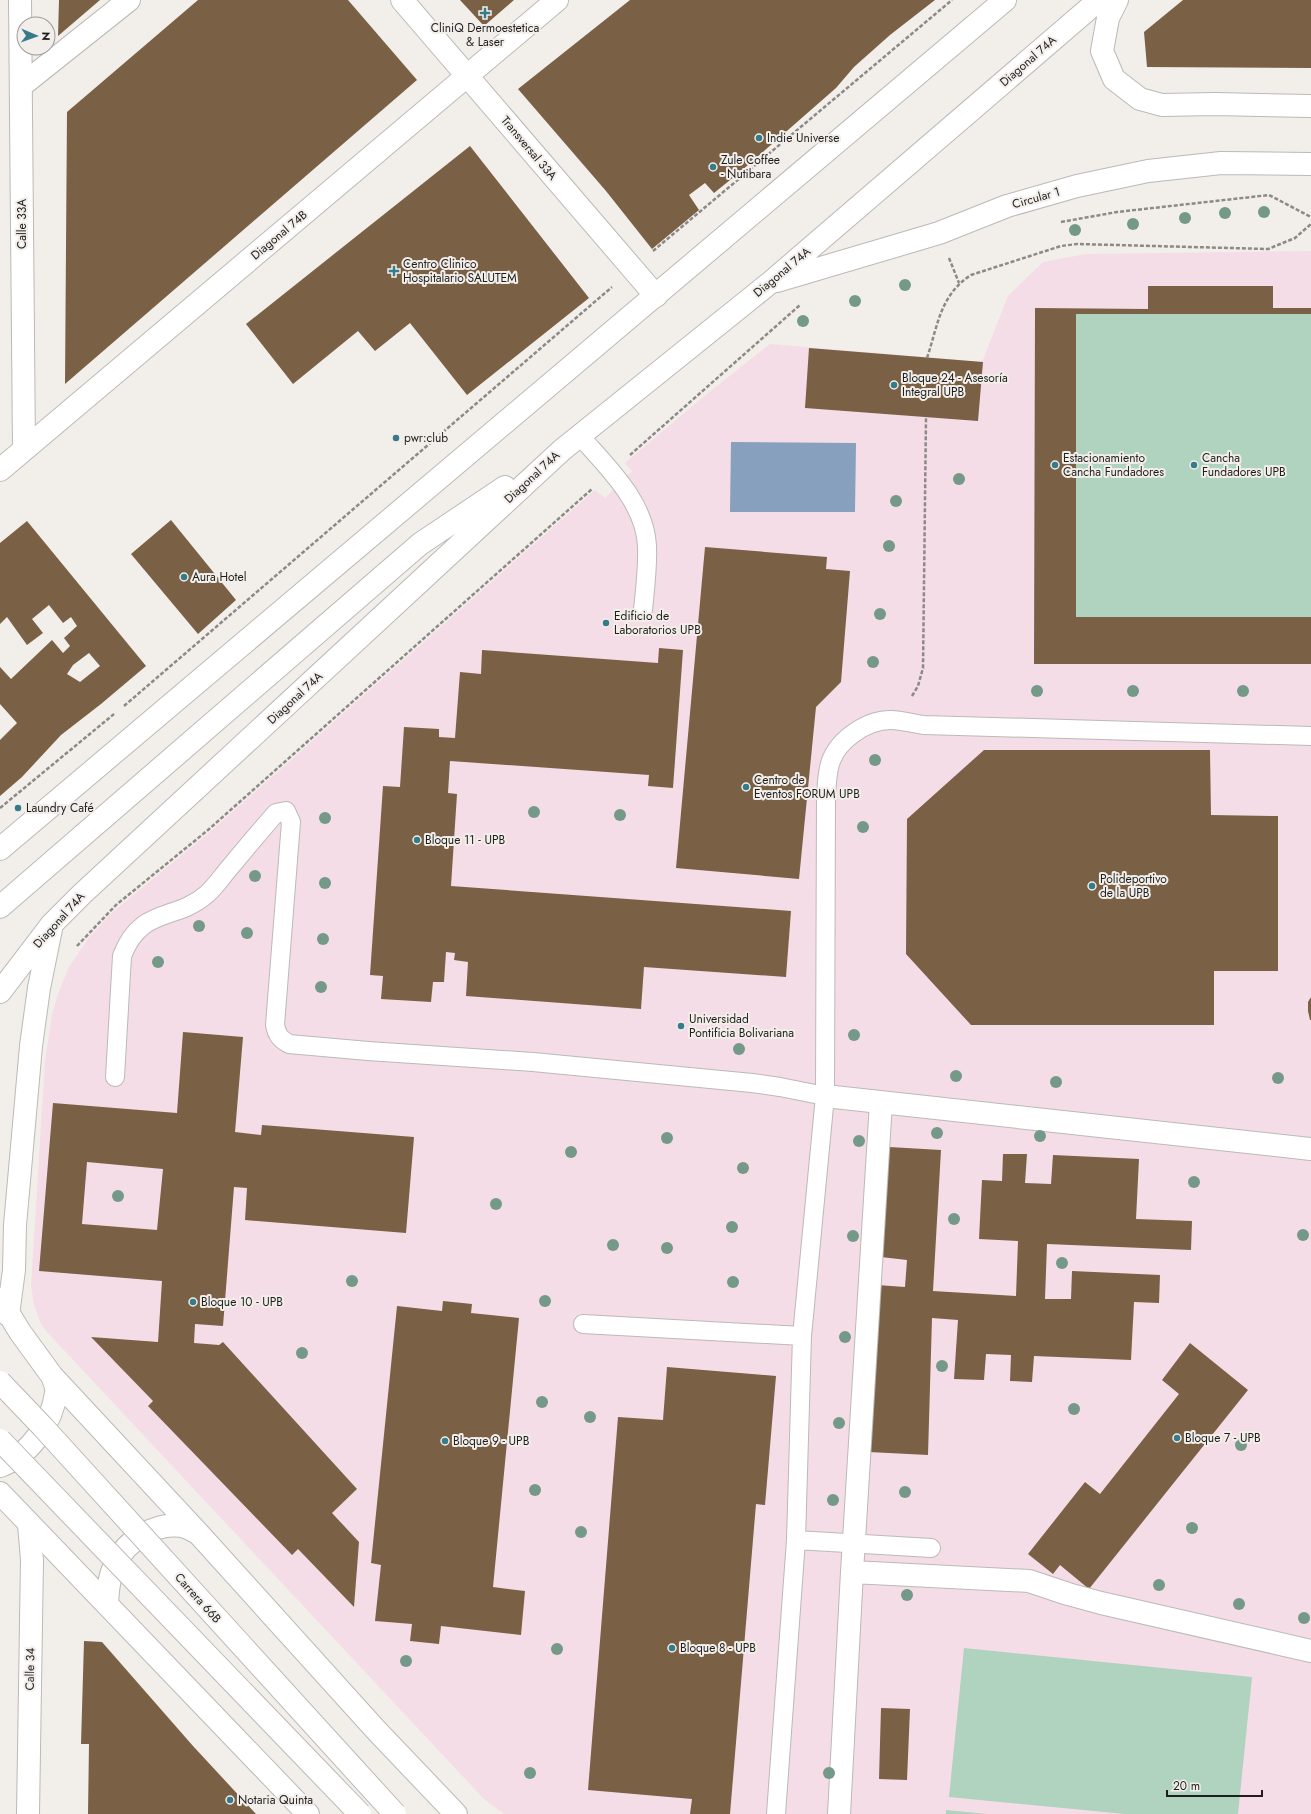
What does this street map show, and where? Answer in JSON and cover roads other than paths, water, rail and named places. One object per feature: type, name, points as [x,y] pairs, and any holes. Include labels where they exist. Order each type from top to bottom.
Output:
[{"type":"main road","name":"Calle 33A","points":[[20,0],[24,449]]},
{"type":"main road","points":[[21,86],[129,0]]},
{"type":"main road","name":"Transversal 33A","points":[[402,0],[656,296]]},
{"type":"main road","name":"Diagonal 74B","points":[[0,470],[557,0]]},
{"type":"main road","points":[[0,849],[1006,0]]},
{"type":"main road","name":"Diagonal 74A","points":[[0,992],[52,924],[82,894],[562,450],[771,282],[1099,0]]},
{"type":"main road","points":[[1117,0],[1108,18],[1102,51],[1114,79],[1140,99],[1162,105],[1215,104],[1311,106]]},
{"type":"main road","name":"Circular 1","points":[[771,282],[939,233],[1007,206],[1077,186],[1148,171],[1221,163],[1311,164]]},
{"type":"main road","points":[[0,907],[420,544],[562,450]]},
{"type":"main road","points":[[52,924],[39,988],[31,1046],[15,1225],[14,1270],[4,1307],[52,1376],[198,1533],[376,1730],[456,1814]]},
{"type":"main road","points":[[825,1096],[1311,1149]]},
{"type":"main road","points":[[839,1814],[852,1572],[881,1102]]},
{"type":"main road","points":[[0,1466],[22,1453],[39,1435],[50,1415],[56,1392],[52,1376]]},
{"type":"main road","name":"Carrera 66B","points":[[0,1382],[42,1426],[395,1814]]},
{"type":"main road","points":[[0,1440],[360,1814]]},
{"type":"main road","points":[[0,1493],[308,1814]]},
{"type":"main road","name":"Calle 34","points":[[28,1814],[32,1560],[29,1524]]},
{"type":"main road","points":[[107,1603],[108,1582],[116,1563],[129,1546],[145,1533],[164,1526],[181,1526],[198,1533]]},
{"type":"main road","points":[[852,1572],[1028,1581],[1101,1603],[1311,1651]]},
{"type":"lane","points":[[580,436],[611,472],[637,508],[643,525],[647,552],[643,610]]},
{"type":"lane","points":[[776,1814],[796,1540],[802,1336],[825,1096],[826,801],[829,767],[837,750],[850,735],[865,726],[890,720],[924,725],[1311,736]]},
{"type":"lane","points":[[115,1077],[122,956],[127,943],[134,932],[151,919],[188,906],[208,893],[276,813],[286,811],[290,822],[275,1025],[276,1034],[281,1040],[288,1044],[541,1062],[752,1083],[825,1096]]},
{"type":"lane","points":[[584,1324],[802,1336]]},
{"type":"lane","points":[[796,1540],[931,1548]]},
{"type":"water","points":[[731,442],[856,443],[855,512],[730,512]]},
{"type":"place","name":"CliniQ Dermoestetica & Laser","points":[[485,13]]},
{"type":"place","name":"Indie Universe","points":[[759,138]]},
{"type":"place","name":"Zule Coffee - Nutibara","points":[[713,167]]},
{"type":"place","name":"Centro Clinico Hospitalario SALUTEM","points":[[394,271]]},
{"type":"place","name":"Bloque 24 - Asesoría Integral UPB","points":[[894,385]]},
{"type":"place","name":"pwr:club","points":[[396,438]]},
{"type":"place","name":"Estacionamiento Cancha Fundadores","points":[[1055,465]]},
{"type":"place","name":"Cancha Fundadores UPB","points":[[1194,465]]},
{"type":"place","name":"Aura Hotel","points":[[184,577]]},
{"type":"place","name":"Edificio de Laboratorios UPB","points":[[606,623]]},
{"type":"place","name":"Centro de Eventos FORUM UPB","points":[[746,787]]},
{"type":"place","name":"Laundry Café","points":[[18,808]]},
{"type":"place","name":"Bloque 11 - UPB","points":[[417,840]]},
{"type":"place","name":"Polideportivo de la UPB","points":[[1092,886]]},
{"type":"place","name":"Universidad Pontificia Bolivariana","points":[[681,1026]]},
{"type":"place","name":"Bloque 10 - UPB","points":[[193,1302]]},
{"type":"place","name":"Bloque 7 - UPB","points":[[1177,1438]]},
{"type":"place","name":"Bloque 9 - UPB","points":[[445,1441]]},
{"type":"place","name":"Bloque 8 - UPB","points":[[672,1648]]},
{"type":"place","name":"Notaria Quinta","points":[[230,1800]]}]
